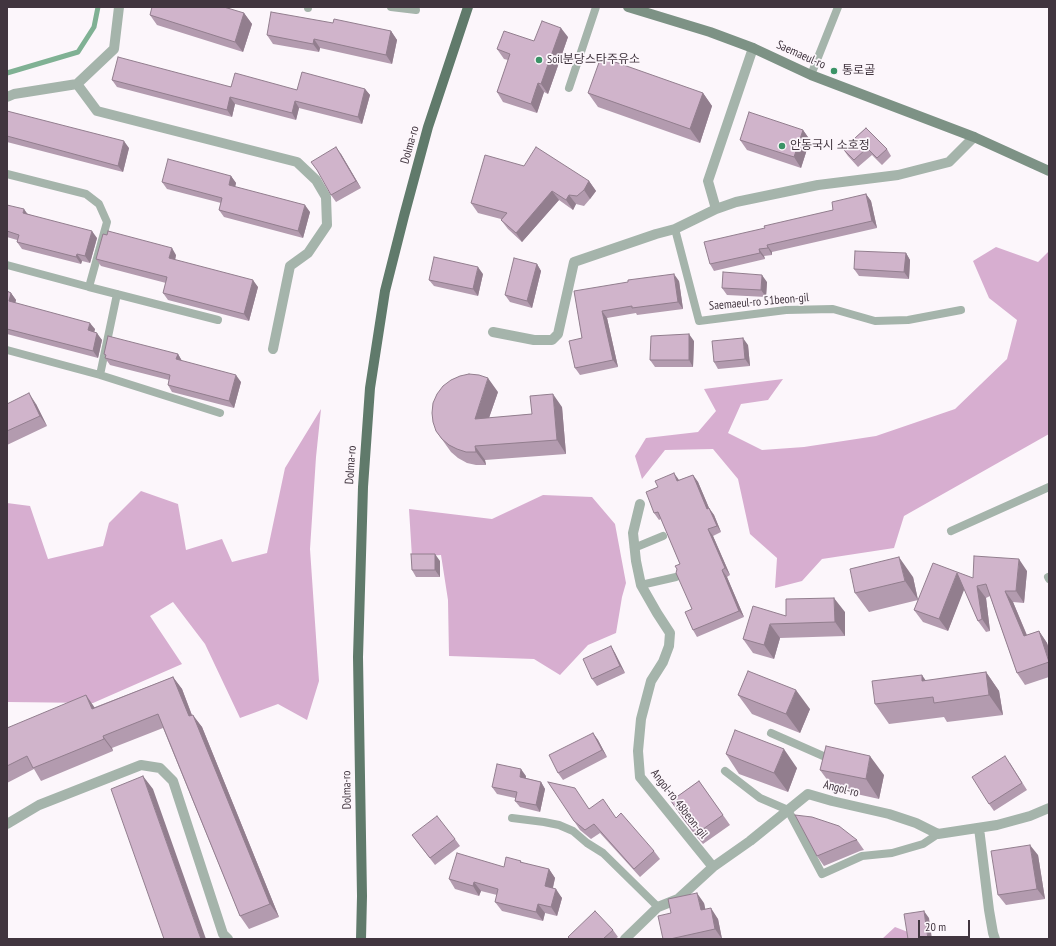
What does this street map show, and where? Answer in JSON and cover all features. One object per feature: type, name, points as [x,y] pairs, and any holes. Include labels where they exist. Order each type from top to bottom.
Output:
[{"type":"main road","name":"Dolma-ro","points":[[361,939],[362,896],[358,657],[363,487],[370,388],[385,291],[404,216],[428,127],[468,7]]},
{"type":"street","points":[[7,97],[14,94],[76,84],[114,49],[119,7]]},
{"type":"street","name":"Saemaeul-ro","points":[[628,7],[710,32],[753,48],[811,75],[974,137],[1049,170]]},
{"type":"street","points":[[716,209],[708,181],[753,48]]},
{"type":"street","points":[[76,84],[97,111],[297,162],[316,180],[326,197],[327,225],[308,253],[290,266],[273,349]]},
{"type":"street","points":[[493,332],[534,340],[552,340],[558,334],[574,262],[675,229],[716,209],[736,202],[818,185],[898,175],[949,162],[974,137]]},
{"type":"street","name":"Angol-ro 48beon-gil","points":[[640,504],[633,532],[636,561],[642,585],[670,633],[669,646],[663,662],[651,681],[641,719],[638,751],[640,777],[713,867]]},
{"type":"street","points":[[7,824],[39,805],[141,765],[160,768],[173,781],[223,934],[228,939]]},
{"type":"street","name":"Angol-ro","points":[[625,939],[658,907],[678,899],[713,867],[750,841],[808,794],[889,814],[916,823],[938,834]]},
{"type":"street","points":[[938,834],[997,825],[1030,816],[1049,808]]},
{"type":"street","points":[[979,828],[989,910],[995,939]]},
{"type":"lane","points":[[391,7],[416,10]]},
{"type":"lane","points":[[570,88],[596,7]]},
{"type":"lane","points":[[811,75],[838,7]]},
{"type":"lane","points":[[7,174],[86,194],[99,204],[107,222],[90,287]]},
{"type":"lane","name":"Saemaeul-ro 51beon-gil","points":[[675,229],[699,320],[786,310],[834,309],[875,321],[908,320],[961,310]]},
{"type":"lane","points":[[7,265],[218,320]]},
{"type":"lane","points":[[100,375],[117,294]]},
{"type":"lane","points":[[7,350],[100,375],[220,413]]},
{"type":"lane","points":[[951,531],[1049,487]]},
{"type":"lane","points":[[634,548],[663,536]]},
{"type":"lane","points":[[642,585],[676,577]]},
{"type":"lane","points":[[771,733],[830,759]]},
{"type":"lane","points":[[725,771],[760,798],[788,810],[822,874],[862,856],[892,853],[923,844],[938,834]]},
{"type":"lane","points":[[512,818],[559,825],[573,831],[587,843],[603,853],[658,907]]},
{"type":"shaded area","points":[[996,247],[1038,262],[1049,251],[1049,434],[904,516],[894,548],[822,559],[802,581],[775,588],[777,558],[750,534],[738,479],[713,449],[665,450],[642,479],[635,456],[646,438],[698,432],[716,411],[704,389],[783,379],[768,400],[741,404],[728,433],[762,450],[804,447],[876,436],[955,409],[1007,359],[1017,320],[989,298],[973,261]]},
{"type":"shaded area","points":[[321,409],[316,457],[310,549],[319,681],[307,720],[278,704],[240,718],[205,644],[173,602],[150,616],[182,664],[93,703],[8,702],[7,503],[30,506],[48,559],[103,546],[109,523],[141,491],[178,504],[186,550],[222,539],[232,562],[267,553],[285,468]]},
{"type":"shaded area","points":[[543,495],[592,497],[615,524],[626,583],[616,633],[588,645],[560,675],[534,659],[449,656],[448,600],[441,555],[412,557],[409,509],[492,519]]},
{"type":"shaded area","points":[[895,927],[926,939],[882,939]]},
{"type":"building","points":[[152,7],[224,7],[244,13],[235,42],[150,15]]},
{"type":"building","points":[[271,12],[333,23],[334,19],[391,31],[386,55],[314,39],[313,44],[267,35]]},
{"type":"building","points":[[542,21],[561,28],[541,84],[538,83],[531,104],[497,92],[510,54],[497,49],[504,31],[534,41]]},
{"type":"building","points":[[118,57],[231,87],[235,73],[297,90],[302,72],[365,89],[358,117],[295,101],[292,113],[230,97],[227,110],[112,80]]},
{"type":"building","points":[[601,57],[703,93],[690,129],[588,93]]},
{"type":"building","points":[[7,111],[124,141],[118,166],[7,136]]},
{"type":"building","points":[[749,112],[803,130],[794,157],[740,140]]},
{"type":"building","points":[[866,128],[887,149],[877,158],[867,148],[854,160],[843,149]]},
{"type":"building","points":[[336,147],[356,181],[331,195],[311,162]]},
{"type":"building","points":[[536,147],[589,181],[584,190],[577,196],[569,195],[566,200],[552,191],[516,233],[501,220],[507,213],[471,203],[485,155],[524,166]]},
{"type":"building","points":[[168,159],[231,176],[229,185],[305,205],[298,231],[219,210],[222,198],[162,182]]},
{"type":"building","points":[[866,194],[872,221],[767,245],[768,248],[759,249],[760,253],[710,264],[704,242],[833,210],[832,202]]},
{"type":"building","points":[[7,205],[24,209],[23,213],[92,231],[85,256],[77,254],[76,257],[17,242],[19,235],[7,231]]},
{"type":"building","points":[[108,231],[172,248],[169,258],[253,280],[244,314],[163,293],[167,277],[96,259],[103,234],[107,235]]},
{"type":"building","points":[[855,251],[906,253],[904,272],[854,269]]},
{"type":"building","points":[[434,257],[478,267],[473,289],[429,280]]},
{"type":"building","points":[[514,258],[537,264],[527,301],[505,295]]},
{"type":"building","points":[[723,272],[762,275],[761,290],[722,288]]},
{"type":"building","points":[[674,274],[678,302],[632,308],[632,306],[602,311],[613,360],[575,368],[569,341],[582,338],[574,291],[628,282],[628,280]]},
{"type":"building","points":[[7,291],[11,293],[9,301],[90,323],[88,330],[97,333],[93,351],[7,329]]},
{"type":"building","points":[[689,334],[689,360],[650,360],[651,336]]},
{"type":"building","points":[[108,336],[178,354],[176,359],[236,375],[229,401],[168,385],[170,375],[105,358],[106,355],[104,354]]},
{"type":"building","points":[[743,338],[745,359],[714,362],[712,341]]},
{"type":"building","points":[[469,374],[488,378],[475,419],[532,414],[530,396],[553,394],[557,440],[475,446],[476,452],[466,452],[449,445],[436,431],[432,413],[433,403],[443,386],[451,380]]},
{"type":"building","points":[[29,393],[40,416],[7,431],[7,404]]},
{"type":"building","points":[[674,473],[677,481],[693,475],[707,509],[709,508],[717,526],[708,529],[725,568],[722,570],[739,611],[693,630],[685,612],[692,609],[676,573],[677,569],[675,566],[680,564],[658,512],[654,513],[646,492],[658,487],[655,481]]},
{"type":"building","points":[[411,554],[435,554],[435,570],[412,570]]},
{"type":"building","points":[[974,556],[1019,559],[1016,591],[1005,591],[1024,636],[1039,631],[1049,662],[1017,673],[986,584],[977,586],[982,619],[978,621],[957,573],[939,619],[914,610],[933,563],[973,578]]},
{"type":"building","points":[[899,557],[905,581],[855,593],[850,569]]},
{"type":"building","points":[[834,598],[835,622],[770,624],[764,645],[743,639],[753,606],[786,616],[786,599]]},
{"type":"building","points":[[611,646],[620,666],[592,679],[583,659]]},
{"type":"building","points":[[748,671],[796,690],[786,714],[738,695]]},
{"type":"building","points":[[986,672],[989,695],[934,703],[933,697],[875,704],[872,681],[922,675],[922,681]]},
{"type":"building","points":[[173,677],[189,716],[193,715],[270,904],[240,916],[158,714],[103,736],[104,739],[33,768],[27,756],[7,766],[7,728],[86,695],[92,709]]},
{"type":"building","points":[[735,730],[784,749],[774,773],[726,754]]},
{"type":"building","points":[[593,733],[602,750],[558,773],[549,755]]},
{"type":"building","points":[[826,746],[870,756],[866,779],[820,770]]},
{"type":"building","points":[[1005,756],[1022,783],[989,804],[972,777]]},
{"type":"building","points":[[497,764],[521,769],[520,777],[541,782],[536,805],[515,801],[517,792],[492,787]]},
{"type":"building","points":[[143,776],[201,939],[164,939],[111,789]]},
{"type":"building","points":[[699,781],[723,815],[696,834],[671,801]]},
{"type":"building","points":[[548,782],[575,788],[589,809],[603,799],[616,818],[621,813],[654,851],[634,869],[594,824],[585,830],[574,821]]},
{"type":"building","points":[[795,815],[812,817],[839,826],[857,840],[817,856]]},
{"type":"building","points":[[437,816],[455,839],[430,858],[412,835]]},
{"type":"building","points":[[1030,845],[1037,889],[998,895],[991,851]]},
{"type":"building","points":[[457,853],[504,867],[506,857],[549,869],[545,886],[556,889],[551,907],[538,904],[536,912],[495,902],[498,889],[474,882],[473,886],[449,879]]},
{"type":"building","points":[[697,893],[701,910],[711,908],[715,929],[670,939],[663,939],[658,916],[671,913],[668,899]]},
{"type":"building","points":[[595,911],[613,930],[603,939],[570,939],[568,937]]},
{"type":"building","points":[[924,911],[928,939],[908,939],[904,914]]},
{"type":"waterway","points":[[7,73],[78,52],[94,27],[98,7]]},
{"type":"place","name":"Soil분당스타주유소","points":[[539,60]]},
{"type":"place","name":"통로골","points":[[834,71]]},
{"type":"place","name":"안동국시 소호정","points":[[782,146]]}]
